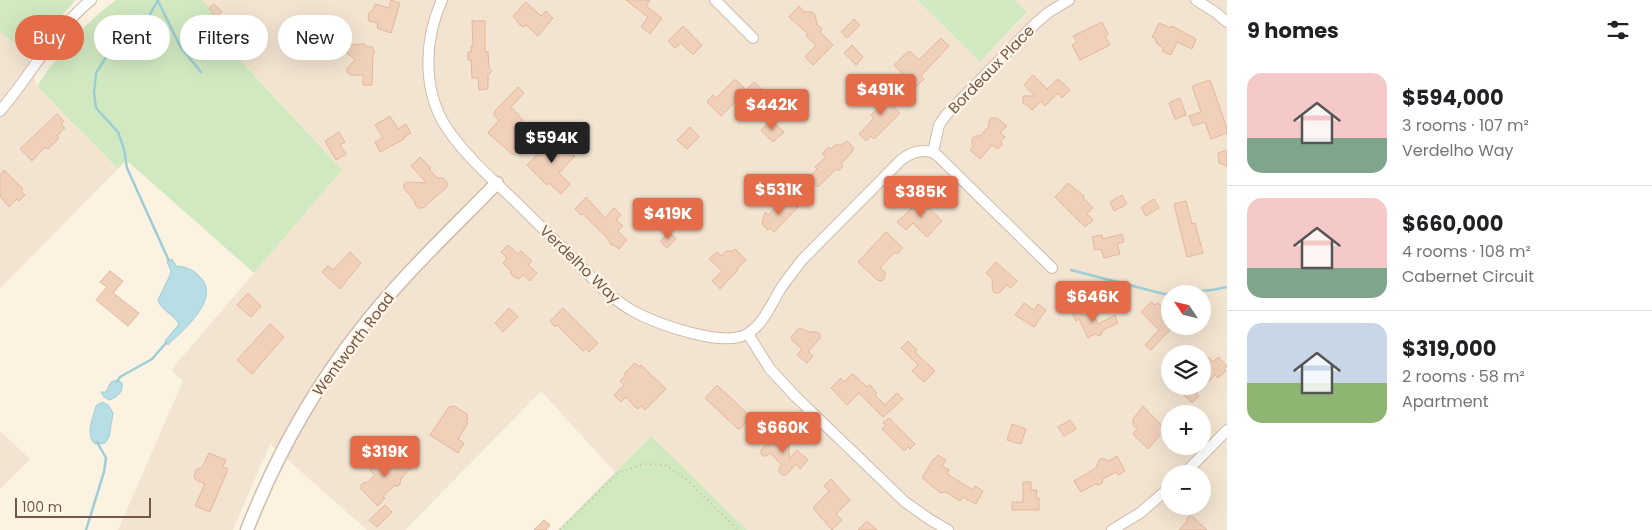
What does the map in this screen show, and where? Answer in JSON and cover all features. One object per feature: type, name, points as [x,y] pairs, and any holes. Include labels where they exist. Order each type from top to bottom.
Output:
[{"type":"street","points":[[0,111],[56,35],[72,17],[92,0]]},
{"type":"street","name":"Verdelho Way","points":[[442,0],[435,15],[428,53],[430,82],[436,106],[450,134],[605,290],[632,311],[659,323],[716,339],[738,338],[748,334]]},
{"type":"street","points":[[715,0],[753,38]]},
{"type":"street","name":"Bordeaux Place","points":[[932,152],[939,125],[946,115],[1036,23],[1068,0]]},
{"type":"street","points":[[1196,0],[1227,22]]},
{"type":"street","points":[[948,530],[905,502],[796,397],[770,369],[748,334],[759,324],[802,260],[901,160],[909,154],[921,151],[932,152],[1052,268]]},
{"type":"street","name":"Wentworth Road","points":[[247,530],[282,450],[331,368],[361,328],[400,282],[497,183]]},
{"type":"street","points":[[1193,465],[1227,430]]},
{"type":"street","points":[[1112,530],[1140,513],[1161,496]]},
{"type":"path","points":[[560,530],[618,473],[644,464],[665,465],[686,479],[738,530]]},
{"type":"shaded area","points":[[202,0],[917,0],[980,62],[1027,13],[1014,0],[1227,0],[1227,530],[747,530],[651,436],[615,472],[541,391],[405,530],[367,530],[270,444],[233,530],[118,530],[183,381],[171,370],[342,170],[241,60],[268,60],[268,15],[214,15]]},
{"type":"shaded area","points":[[0,32],[15,44],[15,60],[29,60],[37,86],[118,169],[0,288]]},
{"type":"shaded area","points":[[0,431],[30,459],[0,489]]},
{"type":"green space","points":[[0,0],[76,0],[62,15],[15,15],[15,44],[0,32]]},
{"type":"green space","points":[[116,0],[202,0],[215,15],[180,15],[180,60],[240,60],[342,170],[254,273],[126,160],[118,169],[37,86],[56,60],[84,60],[84,28],[94,18],[94,60],[170,60],[170,15],[98,15]]},
{"type":"green space","points":[[917,0],[1014,0],[1027,12],[980,62]]},
{"type":"green space","points":[[651,436],[747,530],[558,530]]},
{"type":"water","points":[[172,259],[176,266],[189,269],[200,277],[206,286],[206,295],[198,314],[168,345],[165,341],[179,324],[162,307],[158,300],[171,271],[167,262]]},
{"type":"water","points":[[117,380],[122,383],[122,389],[119,394],[110,400],[104,397],[101,392],[106,392],[111,382]]},
{"type":"water","points":[[102,402],[108,405],[113,413],[109,437],[105,443],[95,444],[90,431],[96,406]]},
{"type":"building","points":[[391,0],[400,3],[391,33],[377,28],[378,23],[369,21],[368,18],[375,4],[389,8]]},
{"type":"building","points":[[626,0],[650,0],[646,6],[662,18],[650,34],[641,27],[648,17]]},
{"type":"building","points":[[526,2],[541,16],[546,11],[553,18],[538,36],[526,25],[524,27],[520,25],[513,16]]},
{"type":"building","points":[[214,4],[222,12],[214,15],[209,8]]},
{"type":"building","points":[[799,6],[804,12],[812,12],[815,15],[817,24],[822,29],[820,32],[833,45],[813,65],[805,57],[816,45],[807,37],[807,33],[789,17]]},
{"type":"building","points":[[854,19],[860,25],[847,38],[841,32]]},
{"type":"building","points":[[472,21],[485,21],[485,52],[488,52],[489,68],[492,71],[488,75],[488,89],[479,90],[478,78],[472,78],[471,60],[468,60],[468,52],[471,52],[471,46],[473,46]]},
{"type":"building","points":[[1102,22],[1108,34],[1105,36],[1110,45],[1080,60],[1072,45],[1077,42],[1073,36]]},
{"type":"building","points":[[1159,23],[1171,28],[1172,26],[1196,39],[1192,49],[1177,42],[1171,55],[1162,51],[1164,48],[1157,44],[1155,38],[1152,37]]},
{"type":"building","points":[[683,26],[702,45],[693,55],[681,43],[675,48],[668,41]]},
{"type":"building","points":[[941,38],[949,46],[921,76],[924,79],[916,87],[894,65],[907,52],[911,52],[919,60]]},
{"type":"building","points":[[365,44],[367,47],[373,47],[375,53],[373,55],[372,85],[363,85],[363,75],[350,75],[347,72],[347,68],[355,60],[352,57],[352,45]]},
{"type":"building","points":[[852,45],[863,57],[856,65],[844,53]]},
{"type":"building","points":[[1033,75],[1047,89],[1058,79],[1070,90],[1062,98],[1058,93],[1045,106],[1041,101],[1032,110],[1026,104],[1023,104],[1023,96],[1035,96],[1024,85]]},
{"type":"building","points":[[734,80],[746,90],[754,82],[763,90],[749,104],[741,96],[721,116],[707,102],[713,95],[716,98]]},
{"type":"building","points":[[1210,80],[1227,128],[1227,133],[1211,139],[1205,122],[1193,126],[1189,116],[1201,112],[1192,86]]},
{"type":"building","points":[[890,83],[897,90],[887,100],[900,113],[874,139],[871,136],[866,141],[859,134],[874,118],[871,115],[886,101],[879,94]]},
{"type":"building","points":[[518,87],[524,93],[511,107],[523,120],[515,128],[518,132],[515,136],[523,144],[513,155],[488,133],[499,120],[494,115],[495,111]]},
{"type":"building","points":[[1180,98],[1186,115],[1175,119],[1169,103]]},
{"type":"building","points":[[57,114],[64,121],[61,124],[65,128],[57,136],[59,138],[48,149],[45,147],[32,161],[20,149]]},
{"type":"building","points":[[390,116],[398,129],[406,124],[411,133],[380,152],[375,142],[383,138],[375,125]]},
{"type":"building","points":[[991,118],[997,118],[1007,126],[1000,133],[1005,137],[1001,141],[1002,145],[999,148],[992,145],[980,159],[970,150],[973,147],[972,139],[975,136],[980,136],[989,126]]},
{"type":"building","points":[[771,120],[784,132],[773,142],[761,130]]},
{"type":"building","points":[[690,127],[699,137],[687,149],[677,140]]},
{"type":"building","points":[[339,132],[345,142],[340,145],[346,154],[336,160],[325,141]]},
{"type":"building","points":[[555,136],[575,156],[559,173],[570,184],[561,194],[549,183],[547,185],[527,165]]},
{"type":"building","points":[[847,141],[854,148],[853,151],[841,164],[843,166],[838,171],[836,169],[818,187],[810,179],[817,169],[815,167],[826,157],[822,154],[828,147],[831,149],[835,145],[841,145]]},
{"type":"building","points":[[1227,150],[1227,166],[1219,163],[1218,153]]},
{"type":"building","points":[[420,157],[431,168],[429,169],[437,178],[443,178],[447,182],[447,187],[423,208],[415,205],[415,202],[404,188],[404,184],[407,182],[427,183],[411,166]]},
{"type":"building","points":[[4,170],[23,189],[21,191],[25,195],[19,201],[17,199],[9,207],[0,196],[0,175]]},
{"type":"building","points":[[1068,183],[1084,196],[1083,198],[1093,208],[1087,214],[1093,220],[1085,227],[1055,197]]},
{"type":"building","points":[[1122,195],[1127,204],[1114,211],[1110,202]]},
{"type":"building","points":[[586,197],[605,218],[614,208],[621,215],[616,220],[623,226],[618,231],[627,240],[619,249],[611,245],[608,239],[583,214],[581,215],[575,209]]},
{"type":"building","points":[[1154,199],[1159,208],[1146,216],[1141,207]]},
{"type":"building","points":[[791,200],[798,207],[774,232],[770,228],[768,230],[762,224],[765,212],[768,215],[777,206],[781,210]]},
{"type":"building","points":[[915,200],[921,200],[942,221],[927,237],[913,223],[906,230],[897,222],[912,208],[911,204]]},
{"type":"building","points":[[1186,201],[1192,224],[1195,223],[1203,253],[1187,257],[1174,204]]},
{"type":"building","points":[[663,207],[670,213],[662,220],[656,214]]},
{"type":"building","points":[[669,232],[676,239],[667,248],[660,241]]},
{"type":"building","points":[[886,232],[903,248],[897,254],[895,252],[880,268],[885,272],[885,277],[882,281],[877,280],[858,262]]},
{"type":"building","points":[[1122,234],[1124,242],[1117,244],[1120,254],[1104,258],[1101,249],[1095,250],[1092,237],[1102,235],[1103,239]]},
{"type":"building","points":[[508,245],[518,254],[521,251],[532,261],[528,265],[537,273],[530,281],[523,275],[519,279],[514,277],[503,263],[507,258],[501,252]]},
{"type":"building","points":[[735,249],[746,260],[720,289],[712,281],[722,271],[709,259],[717,252],[721,256],[726,251],[733,251]]},
{"type":"building","points":[[350,252],[361,263],[340,289],[322,272],[328,266],[333,270]]},
{"type":"building","points":[[996,262],[1017,281],[1011,288],[1007,285],[999,293],[993,291],[993,280],[986,273]]},
{"type":"building","points":[[110,271],[123,281],[113,293],[139,313],[128,326],[96,300],[107,287],[100,282]]},
{"type":"building","points":[[248,293],[261,306],[251,317],[237,305]]},
{"type":"building","points":[[1120,295],[1124,302],[1111,309],[1107,302]]},
{"type":"building","points":[[1151,302],[1155,305],[1158,303],[1161,306],[1161,335],[1165,335],[1151,350],[1145,345],[1159,330],[1141,312]]},
{"type":"building","points":[[1024,303],[1034,310],[1038,304],[1046,310],[1034,327],[1015,315]]},
{"type":"building","points":[[1079,307],[1083,316],[1092,312],[1098,324],[1115,315],[1118,323],[1103,330],[1099,336],[1095,334],[1088,338],[1079,319],[1076,321],[1071,311]]},
{"type":"building","points":[[509,308],[518,317],[503,332],[495,323]]},
{"type":"building","points":[[563,308],[598,343],[589,352],[586,348],[583,351],[557,325],[555,327],[550,321]]},
{"type":"building","points":[[270,324],[284,337],[252,374],[237,360]]},
{"type":"building","points":[[798,329],[820,334],[820,338],[808,352],[813,356],[807,363],[797,355],[802,349],[791,337]]},
{"type":"building","points":[[908,341],[917,350],[915,352],[935,371],[924,382],[912,371],[918,365],[901,348]]},
{"type":"building","points":[[1218,357],[1227,366],[1224,369],[1226,371],[1218,378],[1215,375],[1211,379],[1211,360],[1213,362]]},
{"type":"building","points":[[635,363],[639,367],[641,365],[666,389],[645,410],[641,406],[638,409],[635,407],[626,397],[621,402],[614,395],[624,385],[620,381],[626,375],[624,374]]},
{"type":"building","points":[[852,374],[867,387],[870,385],[877,393],[875,395],[885,405],[897,393],[903,399],[883,417],[859,393],[847,405],[831,388],[841,378],[844,382]]},
{"type":"building","points":[[717,385],[751,417],[740,429],[705,398]]},
{"type":"building","points":[[1184,395],[1199,396],[1192,403]]},
{"type":"building","points":[[454,406],[467,414],[468,419],[466,422],[468,423],[458,439],[464,443],[458,453],[430,435],[449,407]]},
{"type":"building","points":[[1143,406],[1161,425],[1161,434],[1148,449],[1133,434],[1137,429],[1133,425],[1133,419]]},
{"type":"building","points":[[889,418],[915,444],[910,449],[908,447],[904,451],[882,429],[886,425],[883,423]]},
{"type":"building","points":[[1070,420],[1076,429],[1064,436],[1058,427]]},
{"type":"building","points":[[1012,424],[1026,429],[1021,444],[1007,440]]},
{"type":"building","points":[[777,433],[789,443],[789,459],[797,450],[808,460],[800,469],[796,464],[786,475],[782,475],[779,472],[779,468],[782,465],[770,453],[767,456],[761,454],[761,450]]},
{"type":"building","points":[[209,453],[226,460],[223,467],[228,469],[210,512],[195,506],[205,484],[196,480],[194,476],[196,470],[204,464]]},
{"type":"building","points":[[393,453],[397,453],[411,468],[401,479],[398,486],[394,486],[383,496],[385,498],[378,506],[361,489],[361,485],[368,482],[375,475],[370,470],[374,463],[378,463],[383,467]]},
{"type":"building","points":[[938,455],[946,460],[942,466],[949,470],[947,474],[973,490],[975,486],[983,491],[976,504],[963,497],[960,501],[946,492],[941,493],[922,478],[934,458]]},
{"type":"building","points":[[1117,456],[1125,471],[1118,475],[1116,472],[1103,479],[1099,485],[1095,484],[1081,492],[1074,481],[1096,468],[1099,460],[1102,458],[1109,461]]},
{"type":"building","points":[[831,479],[850,500],[836,514],[842,520],[832,530],[813,508],[829,491],[824,486]]},
{"type":"building","points":[[1023,482],[1031,482],[1031,490],[1037,490],[1036,498],[1039,498],[1039,510],[1012,510],[1012,502],[1023,502]]},
{"type":"building","points":[[385,505],[392,512],[377,527],[369,520]]},
{"type":"building","points":[[1189,516],[1192,516],[1207,530],[1179,530]]},
{"type":"building","points":[[544,520],[550,525],[546,530],[534,530]]},
{"type":"building","points":[[867,521],[877,530],[858,530]]},
{"type":"waterway","points":[[158,0],[149,16],[108,54],[96,73],[94,93],[96,108],[118,132],[124,149],[127,168],[169,261]]},
{"type":"waterway","points":[[158,1],[181,48],[201,72]]},
{"type":"waterway","points":[[1071,270],[1164,294],[1227,287]]},
{"type":"waterway","points":[[117,382],[120,377],[152,359],[166,343]]},
{"type":"waterway","points":[[86,530],[104,472],[106,458],[97,442]]}]
